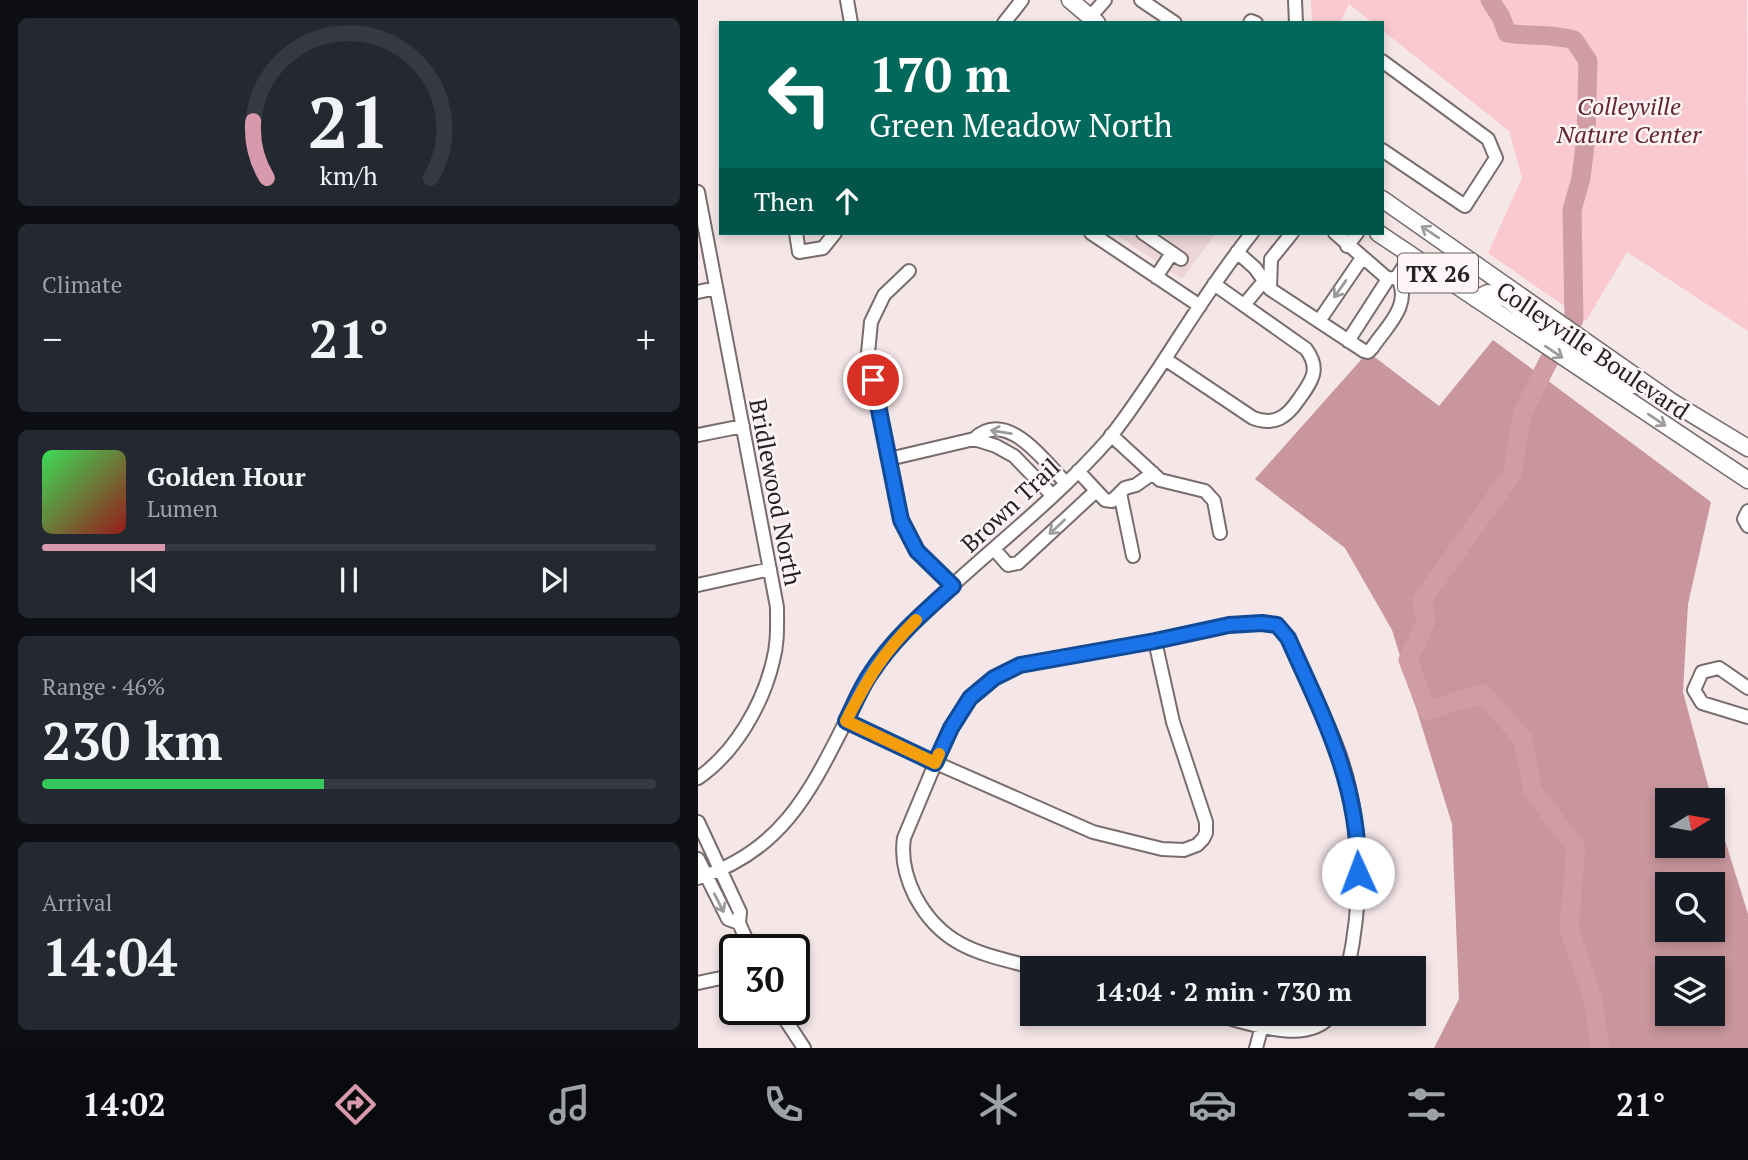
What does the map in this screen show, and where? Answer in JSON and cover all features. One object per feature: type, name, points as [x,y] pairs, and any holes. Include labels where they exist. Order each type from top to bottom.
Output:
[{"type":"main road","points":[[1070,0],[1094,19]]},
{"type":"main road","name":"Colleyville Boulevard","points":[[1384,200],[1511,295],[1630,377],[1648,384],[1744,442]]},
{"type":"main road","name":"Colleyville Boulevard","points":[[1381,235],[1748,480]]},
{"type":"main road","points":[[1476,299],[1488,293],[1511,295]]},
{"type":"street","points":[[847,0],[851,21]]},
{"type":"street","points":[[1006,21],[1022,0]]},
{"type":"street","points":[[1094,19],[1105,0]]},
{"type":"street","points":[[1141,0],[1172,21]]},
{"type":"street","points":[[1295,0],[1296,21]]},
{"type":"street","points":[[1384,62],[1488,139],[1496,158],[1465,206],[1384,151]]},
{"type":"street","name":"Bridlewood North","points":[[698,192],[777,607],[777,640],[769,674],[754,710],[723,755],[698,778]]},
{"type":"street","points":[[796,235],[799,252],[823,248],[833,235]]},
{"type":"street","points":[[1094,235],[1200,306]]},
{"type":"street","points":[[1145,235],[1177,256],[1156,277]]},
{"type":"street","name":"Brown Trail","points":[[702,877],[746,855],[790,818],[818,776],[870,674],[883,656],[910,626],[1066,483],[1112,435],[1250,235]]},
{"type":"street","points":[[1245,305],[1267,285],[1271,259],[1290,235]]},
{"type":"street","points":[[1237,252],[1255,268],[1267,285],[1368,352],[1403,303],[1402,286],[1362,258],[1337,235]]},
{"type":"street","points":[[1347,246],[1355,235]]},
{"type":"street","points":[[1348,341],[1411,254]]},
{"type":"street","points":[[1319,321],[1362,258]]},
{"type":"street","points":[[909,271],[884,295],[871,322],[868,354],[901,520],[917,551],[953,586]]},
{"type":"street","points":[[1165,359],[1253,418],[1270,421],[1284,418],[1290,413],[1312,380],[1314,371],[1311,355],[1306,349],[1214,284]]},
{"type":"street","points":[[698,292],[716,288]]},
{"type":"street","points":[[698,435],[742,426]]},
{"type":"street","points":[[889,459],[974,439],[983,431],[994,429],[1008,431],[1028,444],[1066,483]]},
{"type":"street","points":[[1112,435],[1160,480],[1205,491],[1214,501],[1220,533]]},
{"type":"street","points":[[974,439],[996,446],[1014,456],[1052,495]]},
{"type":"street","points":[[1078,471],[1105,500],[1112,501],[1125,488],[1136,485],[1153,473]]},
{"type":"street","points":[[994,549],[1008,565],[1018,563],[1096,491]]},
{"type":"street","points":[[1120,494],[1133,556]]},
{"type":"street","points":[[1748,511],[1744,519],[1748,526]]},
{"type":"street","points":[[698,584],[770,569]]},
{"type":"street","points":[[1020,964],[986,955],[948,937],[932,923],[910,885],[903,849],[904,838],[935,763],[951,728],[970,698],[994,678],[1020,665],[1229,625],[1270,623],[1277,625],[1288,638],[1341,759],[1356,824],[1359,857],[1358,890],[1350,956]]},
{"type":"street","points":[[846,721],[1094,832],[1162,849],[1184,850],[1197,845],[1206,833],[1203,808],[1173,722],[1155,641]]},
{"type":"street","points":[[1748,688],[1719,668],[1702,673],[1694,690],[1702,703],[1748,717]]},
{"type":"street","points":[[698,822],[740,912],[739,923],[744,934]]},
{"type":"street","points":[[698,859],[702,877],[728,919],[739,923]]},
{"type":"street","points":[[698,982],[719,978]]},
{"type":"street","points":[[789,1025],[804,1048]]},
{"type":"street","points":[[1256,1048],[1262,1026],[1284,1032],[1321,1026]]},
{"type":"shaded area","points":[[1117,235],[1215,235],[1182,279]]},
{"type":"shaded area","points":[[1493,340],[1711,502],[1688,604],[1683,692],[1709,788],[1655,788],[1655,858],[1725,858],[1725,840],[1748,914],[1748,1048],[1434,1048],[1459,999],[1452,824],[1392,630],[1345,548],[1255,479],[1368,352],[1439,406]]},
{"type":"green space","name":"Colleyville Nature Center","points":[[1311,0],[1747,0],[1748,331],[1627,252],[1586,321],[1488,253],[1522,178],[1509,131],[1384,32],[1384,21],[1370,21],[1349,4],[1341,21],[1312,21]]},
{"type":"waterway","points":[[1490,0],[1507,33],[1574,40],[1588,61],[1586,137],[1581,178],[1572,210],[1574,319],[1522,414],[1512,474],[1422,600],[1426,621],[1408,660],[1427,710],[1483,694],[1522,738],[1533,791],[1576,848],[1569,928],[1593,999],[1600,1048]]},
{"type":"slow traffic","points":[[916,620],[870,674],[846,721],[935,763],[939,754]]},
{"type":"route","points":[[873,380],[901,520],[917,551],[953,586],[927,609],[883,656],[870,674],[846,721],[935,763],[951,728],[970,698],[994,678],[1020,665],[1229,625],[1277,625],[1288,638],[1341,759],[1356,824],[1358,873]]}]
